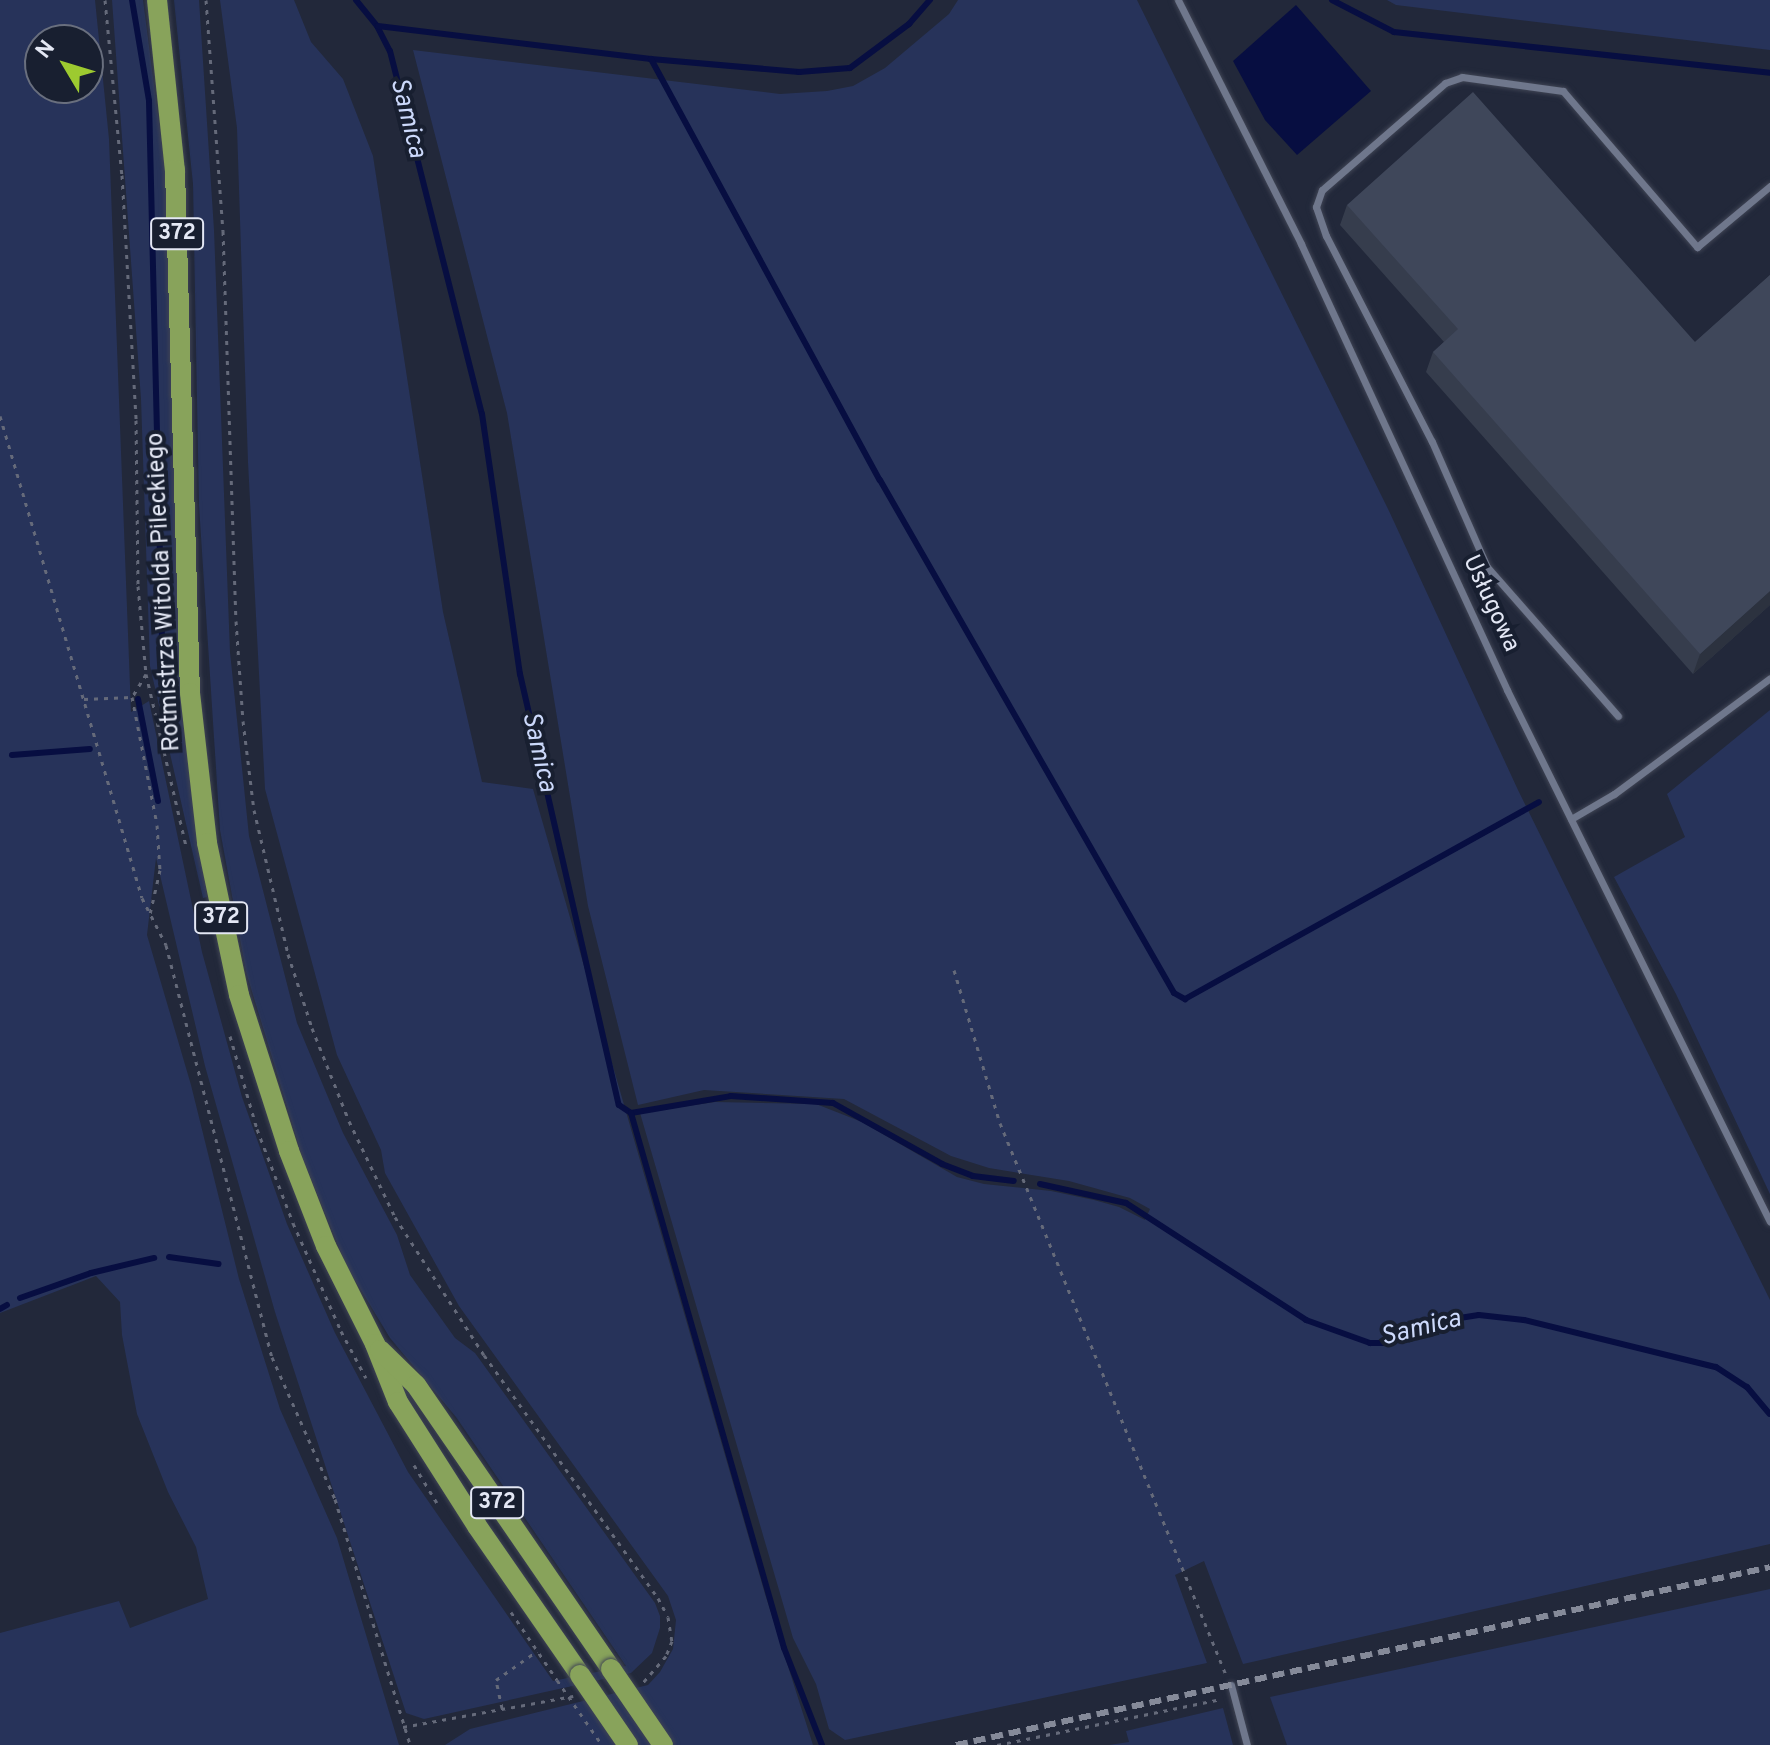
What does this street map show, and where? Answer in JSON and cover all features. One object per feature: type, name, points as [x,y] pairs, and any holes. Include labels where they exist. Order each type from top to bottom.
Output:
[{"type":"main road","name":"Rotmistrza Witolda Pileckiego","points":[[157,0],[175,170],[190,693],[207,843],[221,922],[261,1070],[326,1246],[375,1344],[398,1402],[477,1526],[583,1684],[628,1745]]},
{"type":"main road","name":"Rotmistrza Witolda Pileckiego","points":[[375,1344],[416,1385],[663,1745]]},
{"type":"lane","name":"Usługowa","points":[[1178,0],[1301,244],[1507,690],[1770,1222]]},
{"type":"lane","points":[[1618,716],[1487,567],[1432,442],[1326,236],[1316,207],[1322,190],[1445,83],[1462,77],[1563,91],[1697,247],[1770,186]]},
{"type":"lane","points":[[1571,819],[1614,794],[1770,678]]},
{"type":"lane","points":[[1231,1685],[1247,1745]]},
{"type":"path","points":[[105,0],[122,175],[136,420],[138,586],[146,674],[132,697],[158,840],[160,870],[150,914]]},
{"type":"path","points":[[206,0],[223,231],[236,621],[243,721],[254,810],[270,885],[312,1028],[349,1121],[395,1217],[444,1297],[658,1598],[668,1617],[672,1641],[666,1656],[643,1682],[629,1684]]},
{"type":"path","points":[[0,416],[150,914],[166,945],[272,1357],[335,1499],[410,1745]]},
{"type":"path","points":[[84,699],[132,697]]},
{"type":"path","points":[[954,970],[1000,1123],[1231,1685]]},
{"type":"path","points":[[502,1710],[496,1680],[537,1651]]},
{"type":"path","points":[[557,1680],[602,1745]]},
{"type":"path","points":[[403,1727],[502,1710],[583,1684]]},
{"type":"path","points":[[997,1745],[1224,1698],[1227,1710]]},
{"type":"shaded area","points":[[0,0],[95,0],[97,24],[24,24],[24,104],[104,104],[104,89],[109,139],[131,712],[149,701],[202,952],[242,1097],[287,1224],[335,1333],[408,1472],[553,1681],[626,1666],[456,1417],[390,1338],[347,1267],[303,1159],[246,972],[220,830],[199,505],[193,184],[174,0],[199,0],[214,230],[230,652],[249,836],[297,1023],[343,1133],[397,1235],[410,1275],[455,1338],[475,1353],[655,1603],[660,1628],[652,1653],[631,1673],[424,1719],[406,1713],[275,1312],[205,1066],[156,858],[147,935],[191,1085],[239,1279],[280,1409],[337,1538],[399,1745],[0,1745],[0,1633],[119,1601],[130,1628],[208,1599],[196,1547],[168,1492],[137,1414],[122,1335],[120,1302],[96,1276],[0,1313]]},
{"type":"shaded area","points":[[112,0],[143,0],[165,169],[182,715],[207,897],[203,898],[150,666],[141,399]]},
{"type":"shaded area","points":[[220,0],[294,0],[311,42],[343,79],[373,156],[443,612],[482,782],[533,789],[765,1594],[813,1745],[445,1745],[470,1729],[648,1685],[660,1672],[673,1649],[676,1620],[668,1596],[459,1306],[385,1173],[381,1150],[337,1055],[265,789],[248,462],[237,128]]},
{"type":"shaded area","points":[[958,0],[1137,0],[1389,511],[1518,790],[1770,1300],[1770,1544],[1243,1664],[1204,1561],[1175,1575],[1207,1663],[845,1740],[829,1729],[816,1684],[793,1638],[640,1113],[715,1102],[816,1104],[862,1122],[957,1177],[984,1184],[1051,1191],[1094,1200],[1119,1207],[1145,1220],[1150,1209],[1130,1198],[1069,1181],[989,1168],[951,1156],[844,1099],[704,1090],[638,1105],[588,906],[507,413],[413,50],[780,94],[827,91],[853,86],[885,68],[949,14]]},
{"type":"shaded area","points":[[1387,0],[1770,0],[1770,50],[1396,5]]},
{"type":"shaded area","points":[[1296,5],[1371,91],[1297,155],[1265,120],[1233,61]]},
{"type":"shaded area","points":[[1770,710],[1770,1194],[1676,994],[1614,877],[1685,837],[1667,794]]},
{"type":"shaded area","points":[[1770,1589],[1770,1745],[1287,1745],[1270,1697]]},
{"type":"shaded area","points":[[1223,1708],[1233,1745],[1109,1745],[1129,1742],[1126,1731]]},
{"type":"building","points":[[1473,92],[1695,342],[1770,275],[1770,591],[1700,654],[1433,352],[1458,329],[1347,205]]},
{"type":"waterway","points":[[132,0],[149,101],[163,682]]},
{"type":"waterway","name":"Samica","points":[[356,0],[377,26],[390,51],[482,414],[520,674],[619,1105],[631,1113],[731,1096],[833,1103],[942,1164],[973,1176],[1014,1181]]},
{"type":"waterway","points":[[378,26],[651,59],[799,72],[850,68],[909,24],[930,0]]},
{"type":"waterway","points":[[1332,0],[1394,32],[1770,73]]},
{"type":"waterway","points":[[651,59],[880,480],[1174,993],[1185,999],[1539,802]]},
{"type":"waterway","points":[[138,699],[158,801]]},
{"type":"waterway","points":[[12,755],[90,749]]},
{"type":"waterway","points":[[631,1113],[784,1648],[822,1745]]},
{"type":"waterway","name":"Samica","points":[[1040,1184],[1126,1203],[1306,1320],[1370,1343],[1383,1343],[1447,1320],[1479,1315],[1524,1320],[1716,1367],[1747,1387],[1770,1414]]},
{"type":"waterway","points":[[169,1257],[219,1264]]},
{"type":"waterway","points":[[20,1298],[91,1273],[154,1258]]},
{"type":"waterway","points":[[0,1309],[7,1305]]},
{"type":"railway","points":[[956,1745],[1770,1567]]}]
